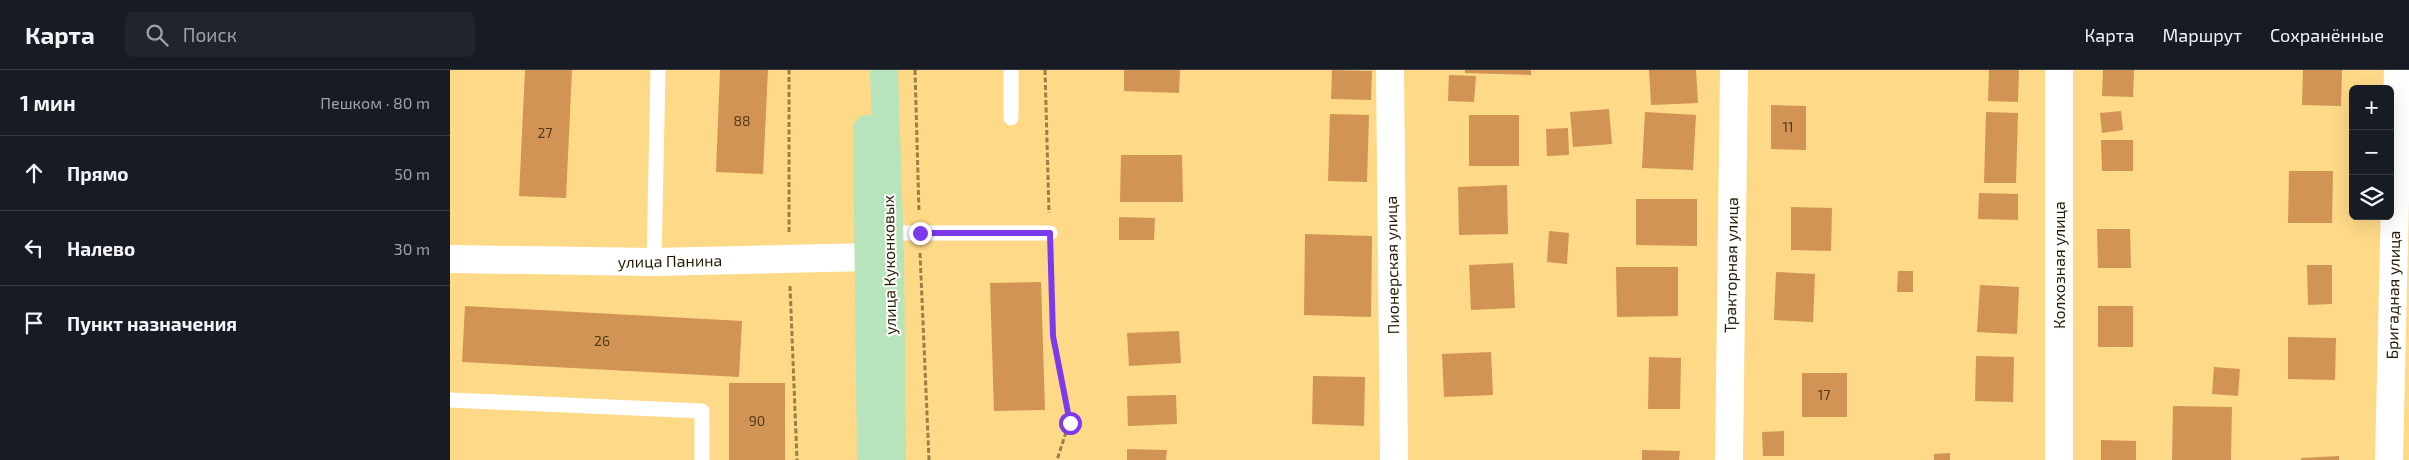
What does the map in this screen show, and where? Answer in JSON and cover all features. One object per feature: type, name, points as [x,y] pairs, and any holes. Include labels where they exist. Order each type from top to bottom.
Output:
[{"type":"main road","name":"улица Куконковых","points":[[866,70],[883,248],[871,460]]},
{"type":"main road","name":"улица Куконковых","points":[[884,70],[883,248],[892,460]]},
{"type":"street","name":"Пионерская улица","points":[[1390,70],[1394,460]]},
{"type":"street","name":"Тракторная улица","points":[[1729,460],[1734,70]]},
{"type":"street","name":"Колхозная улица","points":[[2059,70],[2059,460]]},
{"type":"street","name":"Бригадная улица","points":[[2389,460],[2398,70]]},
{"type":"street","name":"улица Панина","points":[[450,259],[654,262],[883,248]]},
{"type":"lane","points":[[654,262],[658,70]]},
{"type":"lane","points":[[1010,118],[1011,70]]},
{"type":"lane","points":[[883,248],[920,233],[1050,233]]},
{"type":"lane","points":[[450,400],[702,411],[702,460]]},
{"type":"path","points":[[915,70],[929,460]]},
{"type":"path","points":[[1045,70],[1053,336],[1070,423],[1058,460]]},
{"type":"building","points":[[525,70],[572,70],[566,198],[519,196]]},
{"type":"building","points":[[720,70],[768,70],[763,174],[716,172]]},
{"type":"building","points":[[1124,70],[1180,70],[1179,93],[1124,91]]},
{"type":"building","points":[[1332,70],[1372,71],[1371,100],[1331,99]]},
{"type":"building","points":[[1465,70],[1531,70],[1531,75],[1465,73]]},
{"type":"building","points":[[1649,70],[1696,70],[1698,103],[1651,105]]},
{"type":"building","points":[[1989,70],[2019,70],[2018,102],[1988,101]]},
{"type":"building","points":[[2103,70],[2134,70],[2133,97],[2102,96]]},
{"type":"building","points":[[2303,70],[2342,70],[2341,106],[2302,105]]},
{"type":"building","points":[[1449,75],[1476,76],[1474,102],[1448,101]]},
{"type":"building","points":[[1771,105],[1806,106],[1806,150],[1771,149]]},
{"type":"building","points":[[1609,109],[1612,144],[1573,147],[1570,112]]},
{"type":"building","points":[[2121,111],[2123,130],[2102,133],[2100,113]]},
{"type":"building","points":[[1645,112],[1696,115],[1693,170],[1642,168]]},
{"type":"building","points":[[1986,112],[2018,113],[2016,183],[1984,183]]},
{"type":"building","points":[[1330,114],[1369,115],[1367,182],[1328,181]]},
{"type":"building","points":[[1469,115],[1519,115],[1519,166],[1469,166]]},
{"type":"building","points":[[1568,128],[1569,155],[1547,156],[1546,129]]},
{"type":"building","points":[[2101,140],[2133,140],[2133,171],[2102,171]]},
{"type":"building","points":[[1121,155],[1182,155],[1183,202],[1120,202]]},
{"type":"building","points":[[2289,171],[2333,171],[2332,223],[2288,223]]},
{"type":"building","points":[[1507,185],[1508,234],[1459,235],[1458,187]]},
{"type":"building","points":[[1979,193],[2018,194],[2018,220],[1978,219]]},
{"type":"building","points":[[1636,199],[1697,199],[1697,246],[1636,245]]},
{"type":"building","points":[[1791,207],[1832,208],[1831,251],[1791,250]]},
{"type":"building","points":[[1119,217],[1155,218],[1154,240],[1119,240]]},
{"type":"building","points":[[2097,229],[2130,229],[2131,268],[2098,268]]},
{"type":"building","points":[[1549,231],[1569,233],[1567,264],[1547,262]]},
{"type":"building","points":[[1305,234],[1372,236],[1371,317],[1304,315]]},
{"type":"building","points":[[1513,263],[1515,308],[1471,310],[1469,265]]},
{"type":"building","points":[[2307,265],[2332,265],[2332,304],[2308,305]]},
{"type":"building","points":[[1616,267],[1678,267],[1678,316],[1617,317]]},
{"type":"building","points":[[1898,271],[1913,271],[1913,292],[1897,292]]},
{"type":"building","points":[[1776,272],[1815,274],[1813,322],[1774,320]]},
{"type":"building","points":[[1041,282],[1045,410],[994,411],[990,283]]},
{"type":"building","points":[[1980,285],[2019,287],[2017,334],[1977,332]]},
{"type":"building","points":[[465,306],[742,321],[739,377],[462,362]]},
{"type":"building","points":[[2098,306],[2133,306],[2133,347],[2098,347]]},
{"type":"building","points":[[1179,331],[1181,363],[1129,366],[1127,333]]},
{"type":"building","points":[[2288,337],[2336,338],[2335,380],[2288,379]]},
{"type":"building","points":[[1491,352],[1493,395],[1444,397],[1442,354]]},
{"type":"building","points":[[1976,356],[2014,357],[2013,402],[1975,401]]},
{"type":"building","points":[[1649,357],[1681,358],[1680,409],[1648,409]]},
{"type":"building","points":[[2214,367],[2240,369],[2238,396],[2212,394]]},
{"type":"building","points":[[1802,373],[1847,373],[1847,417],[1802,417]]},
{"type":"building","points":[[1313,376],[1365,377],[1364,426],[1312,424]]},
{"type":"building","points":[[729,383],[785,383],[785,460],[729,460]]},
{"type":"building","points":[[1176,395],[1177,424],[1128,426],[1127,396]]},
{"type":"building","points":[[2173,406],[2232,407],[2231,460],[2172,460]]},
{"type":"building","points":[[1784,431],[1784,456],[1763,456],[1762,432]]},
{"type":"building","points":[[2101,440],[2136,441],[2136,460],[2101,460]]},
{"type":"building","points":[[1127,449],[1167,450],[1166,460],[1127,460]]},
{"type":"building","points":[[1642,450],[1680,451],[1679,460],[1642,460]]},
{"type":"building","points":[[1950,453],[1950,460],[1934,460],[1934,454]]},
{"type":"building","points":[[2339,456],[2339,460],[2301,460],[2301,458]]},
{"type":"route","points":[[920,233],[1050,233],[1053,336],[1070,423]]}]
